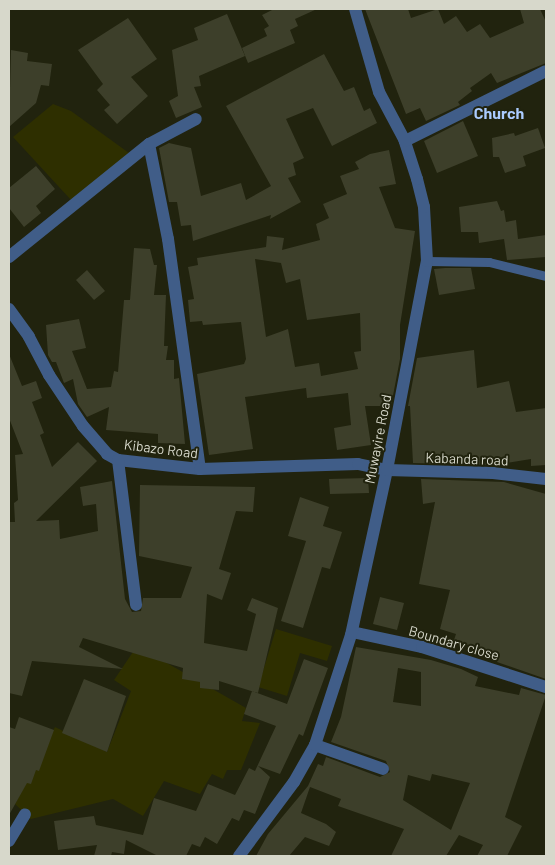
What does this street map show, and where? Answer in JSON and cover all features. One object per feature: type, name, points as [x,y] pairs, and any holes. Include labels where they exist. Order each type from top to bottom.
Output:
[{"type":"street","name":"Muwayire Road","points":[[239,856],[294,782],[316,745],[352,632],[387,470],[427,261],[424,207],[405,141],[379,92],[355,9]]},
{"type":"street","points":[[405,141],[546,71]]},
{"type":"street","points":[[9,257],[149,144],[196,119]]},
{"type":"street","points":[[149,144],[168,239],[200,469]]},
{"type":"street","name":"Kibazo Road","points":[[9,309],[29,337],[49,376],[83,426],[107,454],[118,460],[200,469],[341,464],[387,470]]},
{"type":"street","points":[[118,460],[136,605]]},
{"type":"street","name":"Kabanda road","points":[[387,470],[493,473],[546,479]]},
{"type":"street","name":"Boundary close","points":[[352,632],[422,647],[546,687]]},
{"type":"street","points":[[316,745],[383,769]]},
{"type":"street","points":[[9,841],[25,814]]},
{"type":"lane","points":[[427,261],[489,262],[546,276]]},
{"type":"shaded area","points":[[53,104],[71,111],[129,153],[71,200],[13,137]]},
{"type":"shaded area","points":[[276,629],[332,646],[327,661],[300,653],[287,696],[258,687]]},
{"type":"shaded area","points":[[137,646],[246,708],[242,721],[260,723],[241,770],[227,770],[223,779],[212,774],[200,794],[164,781],[143,816],[113,799],[31,819],[15,804],[55,727],[107,752],[131,691],[114,680]]},
{"type":"building","points":[[274,9],[317,9],[295,19],[298,26],[290,30],[295,43],[248,63],[242,48],[267,36],[264,29],[269,26],[262,15]]},
{"type":"building","points":[[365,9],[408,9],[411,18],[438,9],[444,24],[456,16],[467,32],[480,24],[490,38],[524,23],[520,9],[540,9],[546,22],[546,63],[497,83],[491,73],[470,88],[472,91],[458,102],[460,105],[426,121],[420,108],[406,114]]},
{"type":"building","points":[[227,14],[245,56],[199,76],[201,86],[194,87],[202,107],[176,118],[169,101],[178,96],[172,50],[198,40],[194,28]]},
{"type":"building","points":[[128,18],[157,59],[131,77],[148,96],[117,124],[104,110],[110,105],[97,90],[103,84],[78,50]]},
{"type":"building","points":[[11,50],[28,53],[27,61],[52,64],[49,86],[41,85],[36,103],[9,127]]},
{"type":"building","points":[[324,54],[344,91],[354,87],[364,111],[370,108],[377,123],[332,146],[313,108],[286,119],[304,158],[293,163],[296,175],[288,178],[301,202],[270,219],[271,215],[193,241],[191,225],[181,226],[177,202],[169,202],[159,148],[169,143],[191,148],[201,196],[241,183],[246,200],[271,186],[226,106]]},
{"type":"building","points":[[463,121],[478,156],[437,173],[424,141]]},
{"type":"building","points":[[538,128],[545,148],[523,156],[526,166],[505,173],[499,157],[493,157],[492,138],[514,133],[515,136]]},
{"type":"building","points":[[389,150],[396,184],[379,187],[395,228],[415,231],[400,325],[400,359],[391,406],[365,406],[371,445],[337,450],[334,428],[351,425],[348,393],[307,398],[306,388],[245,397],[253,449],[209,455],[197,374],[244,364],[246,359],[241,322],[203,325],[202,321],[190,322],[188,300],[194,299],[188,267],[198,265],[197,258],[266,247],[267,236],[284,238],[282,250],[320,240],[316,224],[329,218],[323,204],[347,194],[340,176],[359,169],[355,162],[370,154]],"holes":[[[255,259],[281,263],[286,283],[300,279],[307,320],[360,313],[361,351],[354,352],[358,369],[321,376],[319,363],[295,367],[288,329],[266,337]]]},
{"type":"building","points":[[36,166],[55,189],[36,206],[41,213],[24,227],[9,208],[9,188]]},
{"type":"building","points":[[497,201],[501,211],[504,210],[506,222],[516,220],[518,239],[546,235],[546,257],[507,260],[504,239],[479,243],[478,232],[461,232],[459,207]]},
{"type":"building","points":[[134,248],[150,249],[154,265],[157,265],[154,295],[166,295],[164,346],[168,346],[166,360],[174,360],[174,379],[179,378],[185,444],[158,443],[158,434],[106,430],[109,407],[87,417],[78,404],[73,379],[64,383],[56,362],[52,362],[48,355],[46,325],[79,319],[86,348],[72,351],[87,389],[111,387],[114,371],[118,372],[124,300],[130,300]]},
{"type":"building","points":[[471,268],[475,289],[439,295],[434,269]]},
{"type":"building","points":[[87,270],[105,291],[94,300],[76,280]]},
{"type":"building","points":[[474,350],[477,388],[509,381],[516,412],[546,408],[546,465],[531,466],[531,459],[495,465],[413,463],[410,406],[408,406],[417,358]]},
{"type":"building","points":[[9,354],[22,386],[36,381],[42,398],[32,402],[44,433],[40,435],[52,467],[78,442],[97,461],[36,521],[59,520],[60,539],[98,531],[96,504],[83,506],[80,487],[112,481],[125,599],[132,612],[141,611],[143,598],[181,598],[192,567],[139,556],[140,485],[255,487],[253,512],[236,511],[219,569],[231,573],[222,600],[207,594],[204,643],[247,651],[256,614],[247,610],[252,598],[278,608],[258,693],[219,681],[219,690],[200,688],[200,682],[182,679],[183,668],[83,638],[79,647],[123,669],[32,661],[22,696],[9,693],[9,522],[15,522],[14,503],[18,500],[15,455],[23,454],[9,418]]},
{"type":"building","points":[[368,478],[369,493],[330,494],[329,479]]},
{"type":"building","points":[[421,479],[504,482],[546,494],[546,679],[497,662],[499,656],[454,640],[456,634],[440,629],[450,590],[419,584],[435,502],[423,504]]},
{"type":"building","points":[[300,497],[329,507],[323,526],[342,532],[330,569],[322,567],[303,628],[281,621],[306,541],[288,536]]},
{"type":"building","points":[[380,597],[404,603],[397,630],[373,624]]},
{"type":"building","points":[[356,647],[431,660],[461,669],[478,677],[475,686],[519,695],[521,688],[546,695],[505,817],[522,826],[507,856],[477,856],[483,845],[459,835],[446,856],[391,856],[404,829],[338,806],[341,799],[310,787],[301,813],[326,824],[336,832],[329,846],[305,837],[289,856],[256,856],[268,834],[308,786],[318,764],[323,766],[326,757],[380,777],[390,772],[386,761],[331,742],[341,717]],"holes":[[[398,668],[421,672],[421,706],[393,702]],[[432,774],[470,783],[451,830],[403,800],[408,775],[430,781]]]},
{"type":"building","points":[[304,659],[328,668],[303,736],[299,734],[280,774],[258,766],[270,777],[255,814],[244,810],[239,821],[232,818],[217,844],[205,837],[200,847],[192,844],[186,856],[158,856],[126,840],[124,854],[112,852],[111,856],[94,856],[97,845],[58,850],[54,821],[94,816],[96,825],[143,835],[154,798],[196,811],[208,784],[235,795],[249,768],[255,771],[276,726],[244,714],[252,691],[287,704]]},
{"type":"building","points":[[84,679],[126,696],[107,752],[62,733]]},
{"type":"building","points":[[19,717],[54,730],[39,771],[36,770],[31,784],[27,783],[9,815],[9,727],[15,729]]},
{"type":"district","name":"Church","points":[[499,113]]}]
